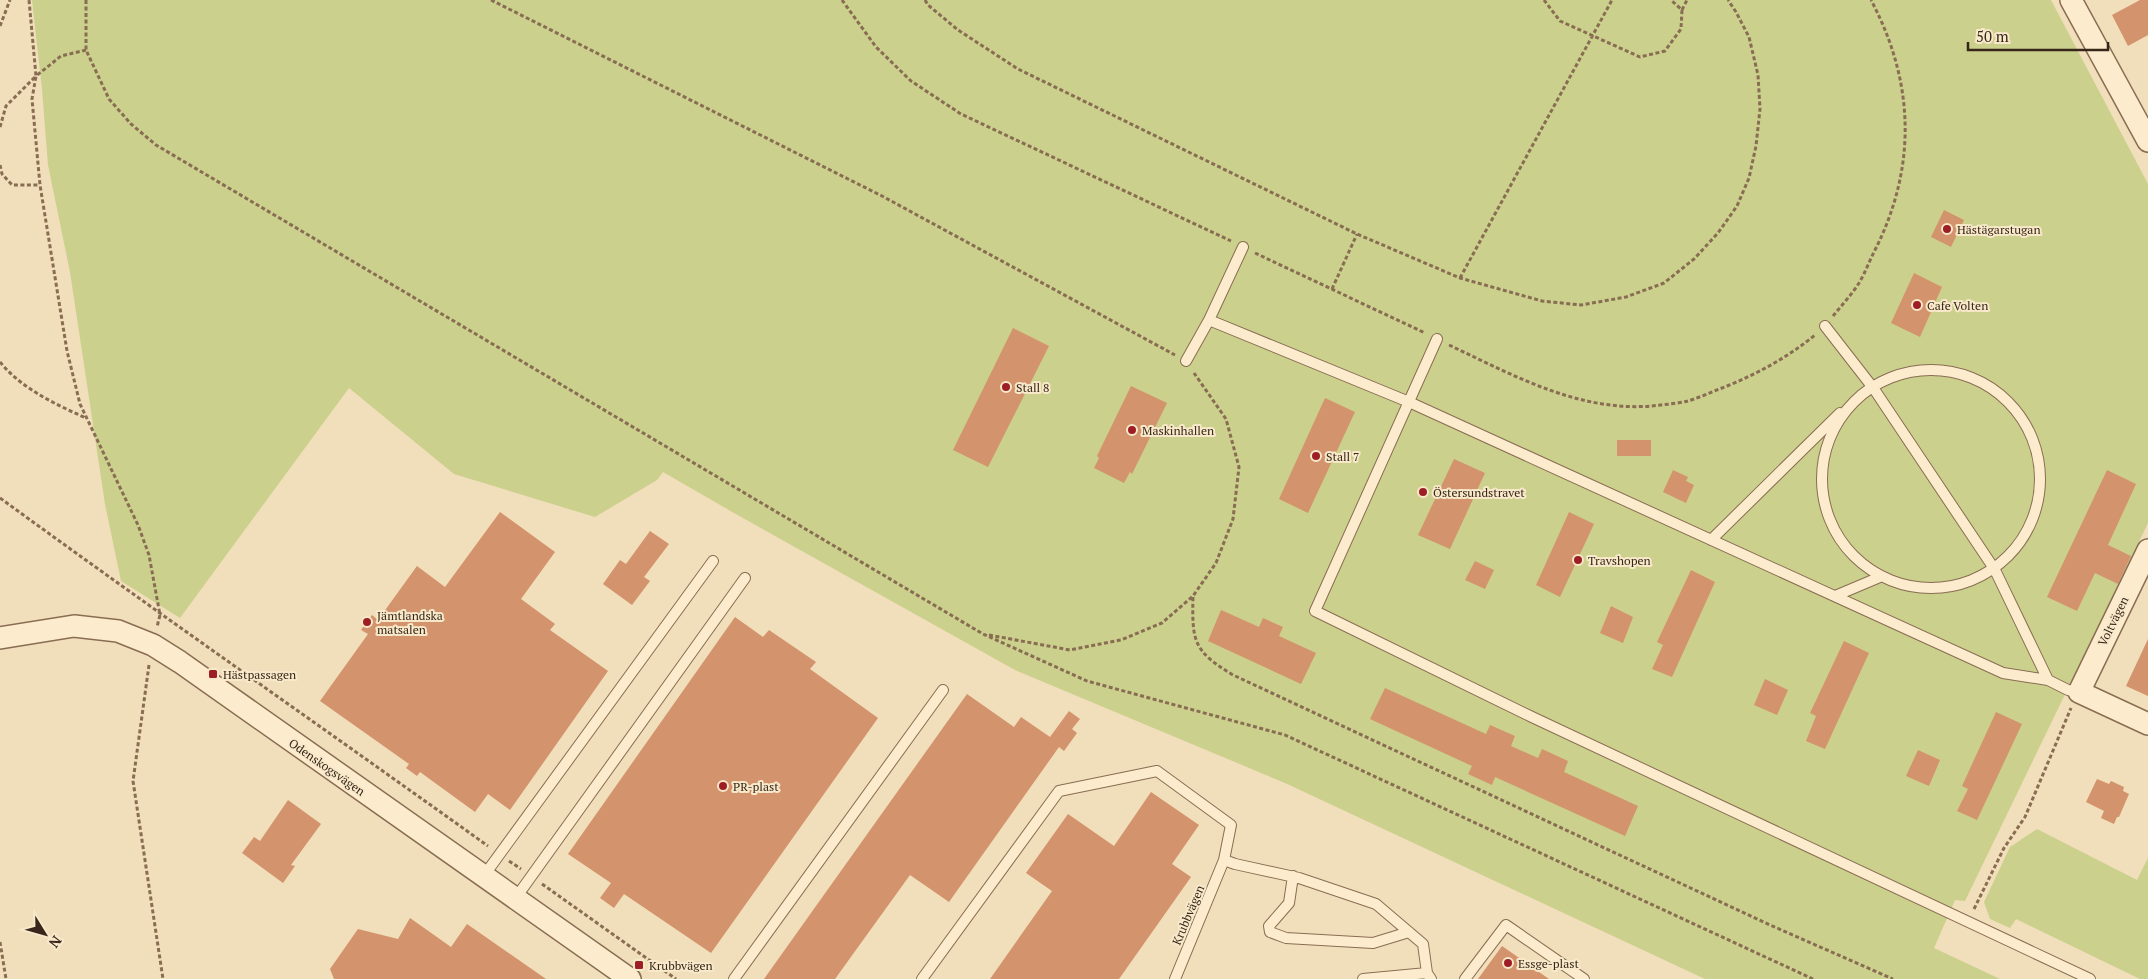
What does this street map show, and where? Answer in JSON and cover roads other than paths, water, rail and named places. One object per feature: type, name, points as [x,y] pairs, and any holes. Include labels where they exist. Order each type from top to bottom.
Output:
[{"type":"street","points":[[2071,0],[2148,142]]},
{"type":"street","name":"Voltvägen","points":[[2079,692],[2148,550]]},
{"type":"street","name":"Odenskogsvägen","points":[[0,638],[74,626],[118,632],[153,645],[180,662],[630,979]]},
{"type":"street","points":[[2079,692],[2148,724]]},
{"type":"lane","points":[[1186,361],[1209,320],[1243,247]]},
{"type":"lane","points":[[1209,320],[1409,402],[2003,673],[2048,680],[2068,690],[2079,692]]},
{"type":"lane","points":[[1825,326],[1874,389],[1995,570],[2048,680]]},
{"type":"lane","points":[[1437,339],[1315,611],[1532,717],[2090,979]]},
{"type":"lane","points":[[1711,540],[1844,410],[1874,389],[1902,373],[1937,369],[1972,377],[2002,395],[2025,421],[2038,454],[2040,489],[2032,523],[2013,553],[1995,570],[1951,587],[1915,588],[1880,577],[1850,554],[1829,522],[1821,485],[1827,449],[1844,410]]},
{"type":"lane","points":[[483,877],[713,561]]},
{"type":"lane","points":[[1835,596],[1880,577]]},
{"type":"lane","points":[[515,899],[745,578]]},
{"type":"lane","points":[[734,979],[943,690]]},
{"type":"lane","name":"Krubbvägen","points":[[922,979],[1059,791],[1157,771],[1231,825],[1224,860],[1174,979]]},
{"type":"lane","points":[[1224,860],[1293,876],[1376,904],[1423,944],[1429,976],[1363,979]]},
{"type":"lane","points":[[1293,876],[1289,903],[1269,926],[1270,932],[1286,938],[1373,943],[1409,932]]},
{"type":"lane","points":[[1465,979],[1506,925],[1584,979]]},
{"type":"place","name":"Hästägarstugan","points":[[1947,229]]},
{"type":"place","name":"Cafe Volten","points":[[1917,305]]},
{"type":"place","name":"Stall 8","points":[[1006,387]]},
{"type":"place","name":"Maskinhallen","points":[[1132,430]]},
{"type":"place","name":"Stall 7","points":[[1316,456]]},
{"type":"place","name":"Östersundstravet","points":[[1423,492]]},
{"type":"place","name":"Travshopen","points":[[1578,560]]},
{"type":"place","name":"Jämtlandska matsalen","points":[[367,622]]},
{"type":"place","name":"Hästpassagen","points":[[213,674]]},
{"type":"place","name":"PR-plast","points":[[723,786]]},
{"type":"place","name":"Essge-plast","points":[[1508,963]]},
{"type":"place","name":"Krubbvägen","points":[[639,965]]}]
